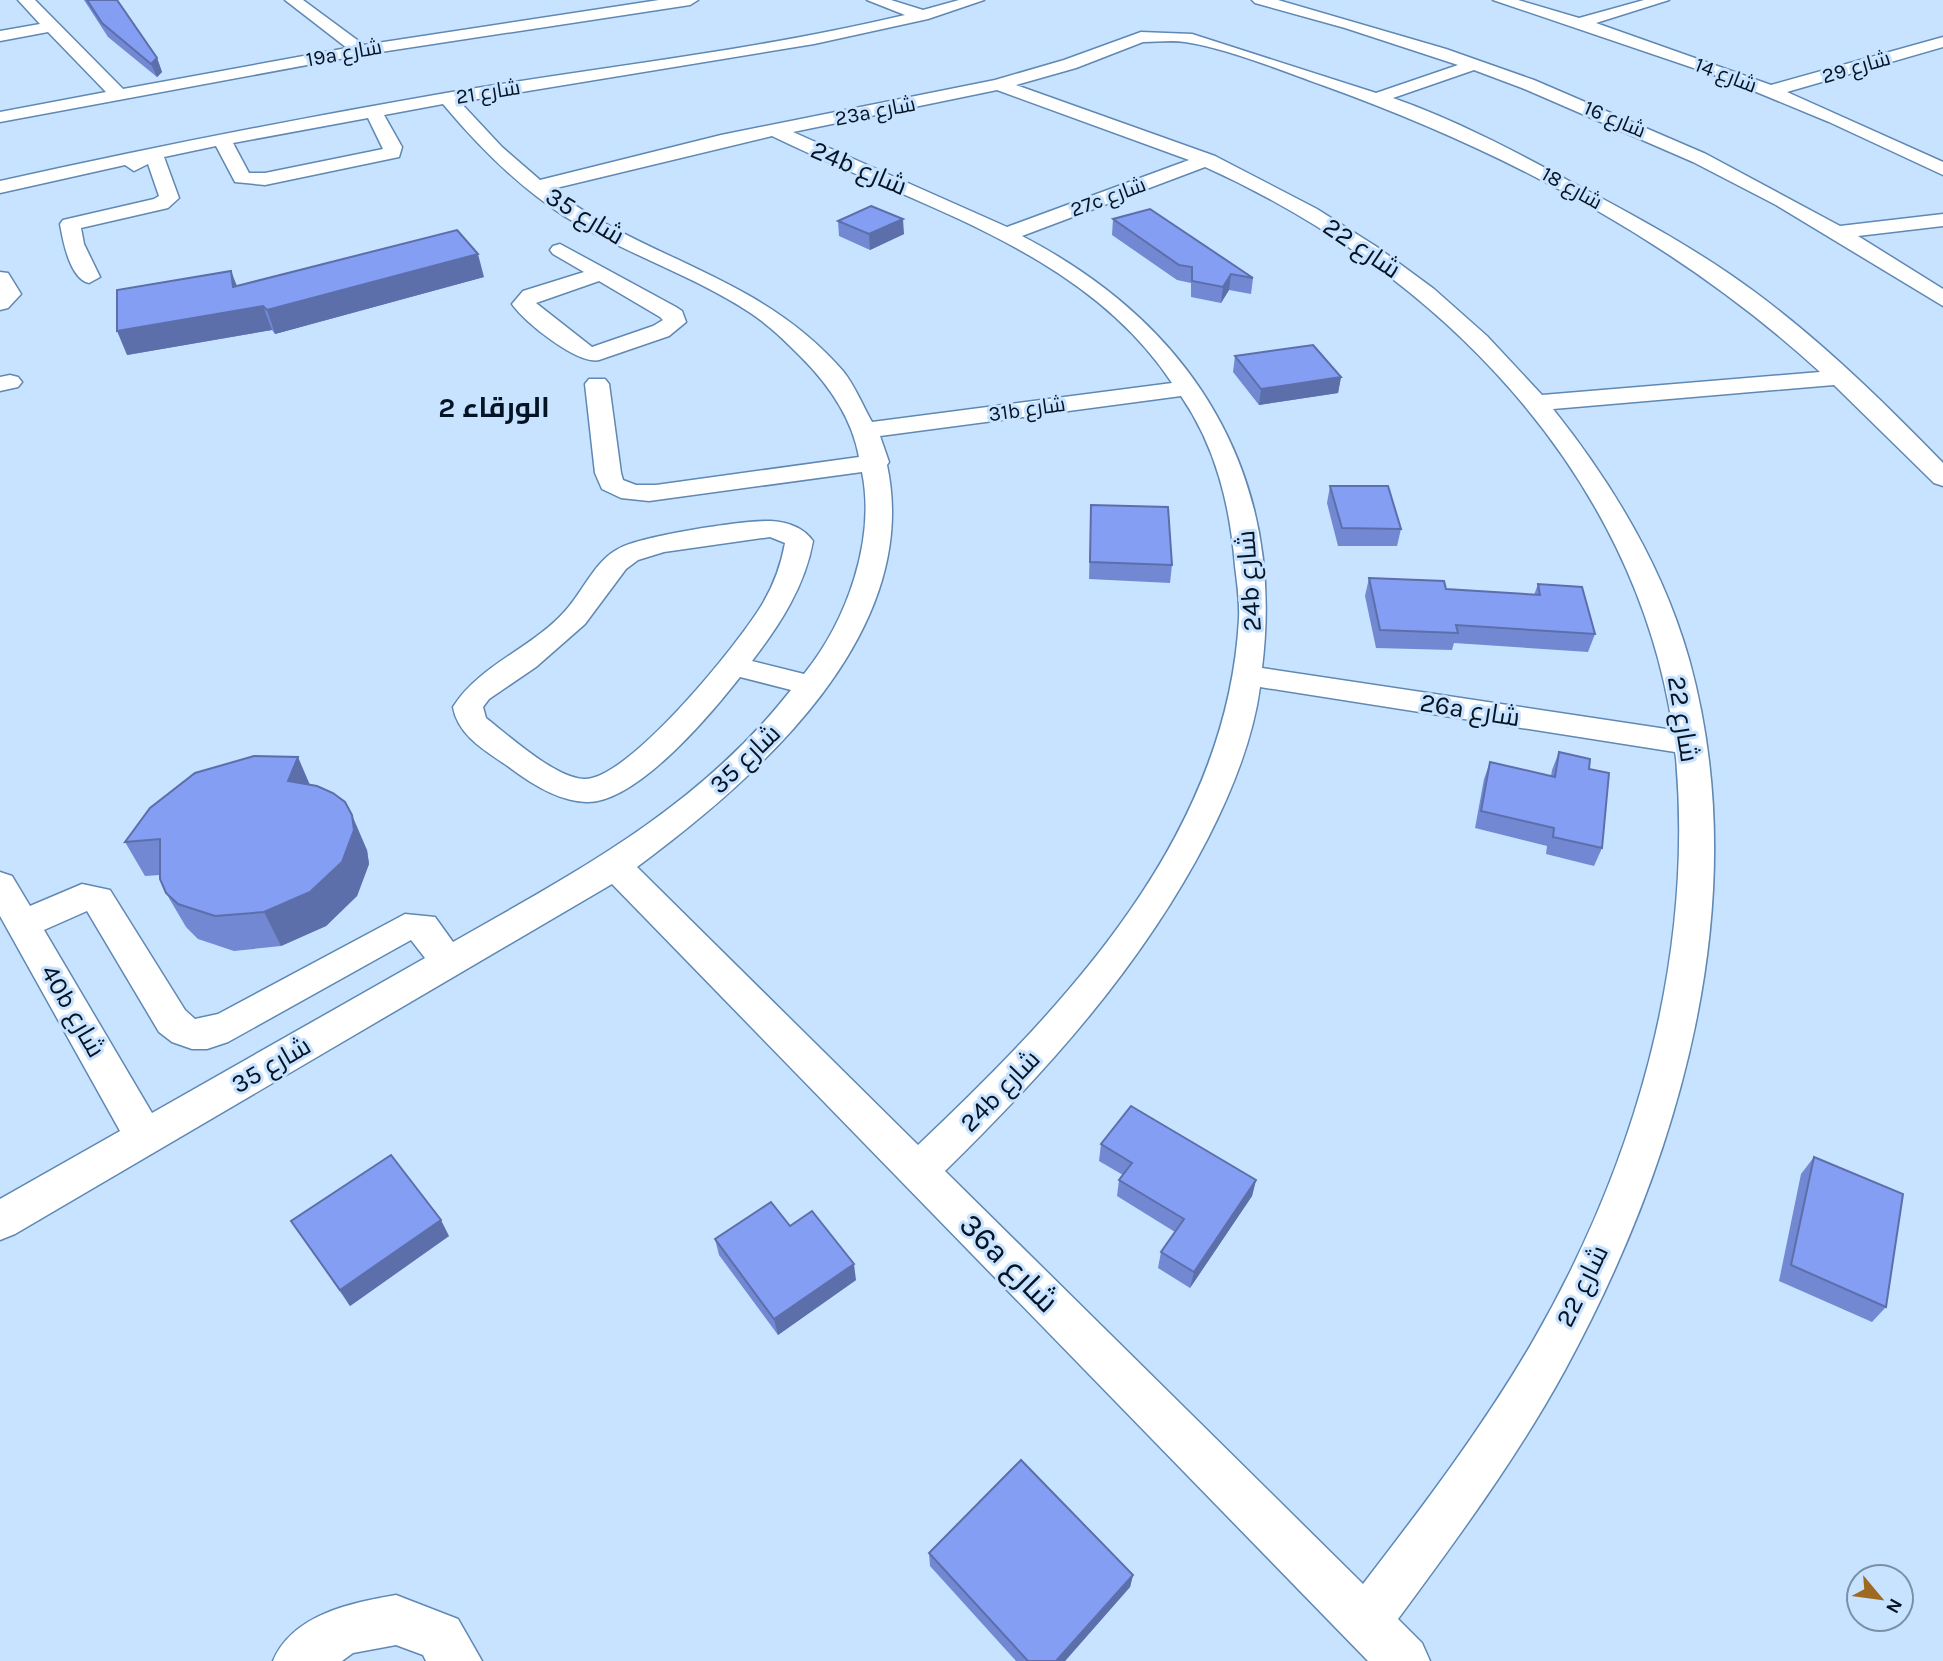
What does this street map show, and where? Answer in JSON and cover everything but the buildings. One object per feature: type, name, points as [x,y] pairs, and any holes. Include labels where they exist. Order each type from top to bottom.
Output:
[{"type":"street","points":[[26,0],[117,93]]},
{"type":"street","points":[[293,0],[361,50]]},
{"type":"street","name":"19a شارع","points":[[0,117],[117,93],[361,50],[690,0]]},
{"type":"street","points":[[874,0],[918,17]]},
{"type":"street","name":"شارع 21","points":[[0,187],[153,152],[373,111],[804,41],[918,17],[976,0]]},
{"type":"street","name":"شارع 16","points":[[1260,0],[1359,26],[1529,82],[1651,134],[1844,235],[1943,299]]},
{"type":"street","name":"شارع 14","points":[[1501,0],[1579,23],[1770,92],[1943,169]]},
{"type":"street","points":[[1579,23],[1661,0]]},
{"type":"street","points":[[0,36],[54,26]]},
{"type":"street","name":"شارع 18","points":[[1130,41],[1154,35],[1186,37],[1377,98],[1497,149],[1645,230],[1721,278],[1782,325],[1943,478]]},
{"type":"street","name":"23a شارع","points":[[535,187],[774,130],[998,85],[1070,64],[1130,41]]},
{"type":"street","name":"شارع 29","points":[[1770,92],[1943,42]]},
{"type":"street","points":[[1923,48],[1943,55]]},
{"type":"street","points":[[1377,98],[1470,62]]},
{"type":"street","name":"شارع 22","points":[[998,85],[1145,135],[1208,160],[1310,213],[1407,278],[1497,358],[1538,404],[1590,472],[1633,551],[1668,640],[1688,743],[1698,836],[1692,940],[1671,1055],[1631,1181],[1569,1318],[1482,1465],[1365,1622]]},
{"type":"street","name":"شارع 35","points":[[0,1221],[615,866],[675,822],[728,779],[807,693],[841,642],[868,583],[878,548],[881,505],[876,463],[867,430],[845,389],[814,353],[778,322],[736,295],[678,278],[535,187],[474,126],[455,97]]},
{"type":"street","points":[[222,139],[243,178],[256,180],[278,177],[391,153],[393,147],[373,111]]},
{"type":"street","name":"24b شارع","points":[[774,130],[822,155],[945,204],[1008,234],[1062,266],[1112,304],[1158,346],[1218,438],[1239,492],[1251,548],[1254,597],[1251,676],[1231,749],[1202,817],[1150,912],[1085,1001],[1002,1093],[918,1171]]},
{"type":"street","points":[[0,205],[108,178],[153,152],[169,198],[121,227],[74,244]]},
{"type":"street","name":"27c شارع","points":[[1008,234],[1208,160]]},
{"type":"street","points":[[1844,235],[1937,220]]},
{"type":"street","points":[[89,277],[74,244],[70,224],[121,227]]},
{"type":"street","points":[[560,250],[674,316],[676,322],[661,331],[592,355],[580,350],[523,304],[531,296],[601,274]]},
{"type":"street","points":[[0,278],[10,294],[0,303]]},
{"type":"street","points":[[637,294],[678,278]]},
{"type":"street","points":[[1538,404],[1839,377]]},
{"type":"street","points":[[597,384],[608,473],[611,484],[624,492],[642,495],[876,463]]},
{"type":"street","name":"31b شارع","points":[[867,430],[1187,387]]},
{"type":"street","points":[[754,530],[787,532],[799,541],[801,552],[781,597],[730,671],[687,717],[624,775],[612,785],[591,791],[570,789],[505,748],[471,722],[468,707],[478,692],[526,660],[575,618],[616,563],[628,554],[660,544],[754,530]]},
{"type":"street","points":[[730,671],[807,693]]},
{"type":"street","name":"26a شارع","points":[[1251,676],[1688,743]]},
{"type":"street","name":"36a شارع","points":[[615,866],[1404,1661]]},
{"type":"street","name":"40b شارع","points":[[0,885],[145,1138]]},
{"type":"street","points":[[23,924],[82,897],[98,899],[172,1021],[180,1031],[194,1035],[213,1034],[231,1025],[405,926],[422,927],[448,962]]},
{"type":"street","points":[[299,1661],[343,1630],[396,1620],[440,1637],[456,1661]]},
{"type":"district","name":"الورقاء 2","points":[[494,407]]}]
